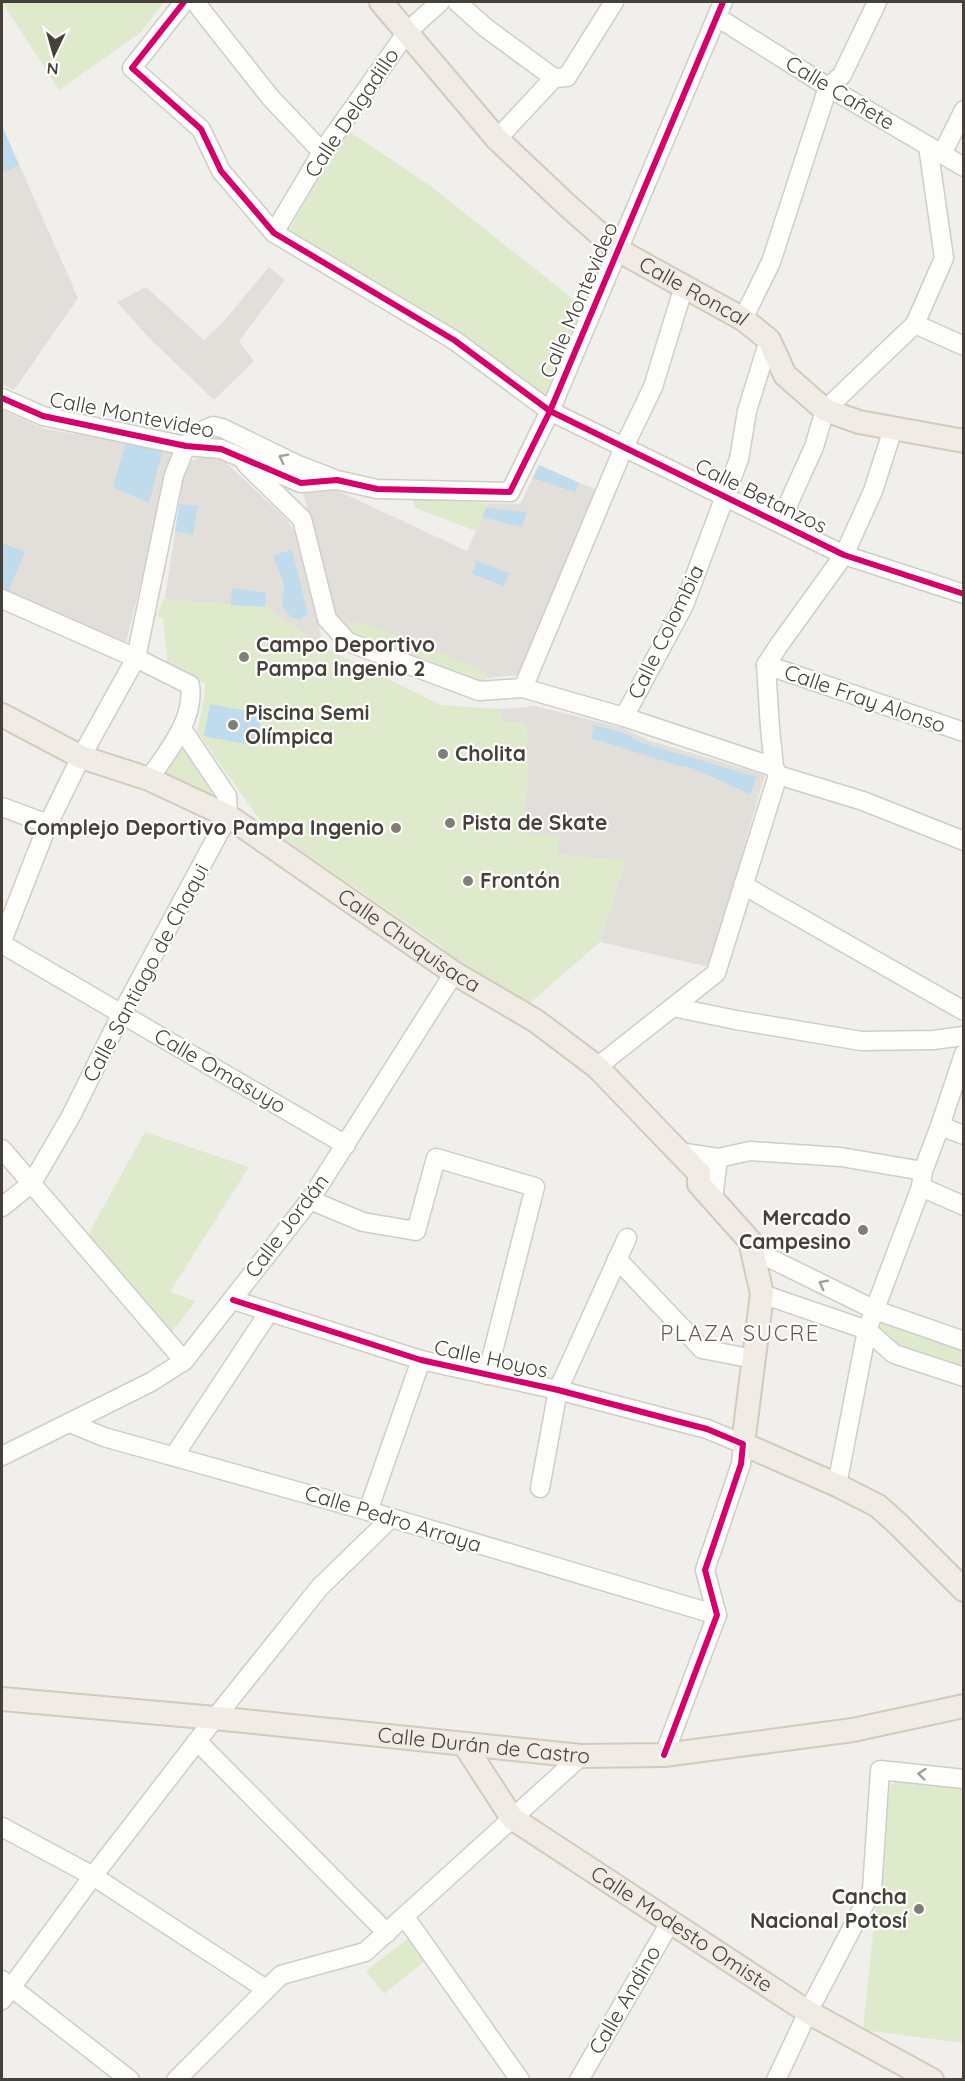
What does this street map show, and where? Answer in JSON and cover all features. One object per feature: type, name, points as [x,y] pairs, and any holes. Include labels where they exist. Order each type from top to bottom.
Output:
[{"type":"main road","name":"Calle Roncal","points":[[381,2],[497,139],[618,250],[743,319],[769,340],[786,375],[825,410],[860,422],[963,441]]},
{"type":"main road","name":"Calle Chuquisaca","points":[[2,716],[81,757],[149,779],[228,816],[454,972],[536,1021],[597,1067],[699,1173],[699,1184],[750,1241],[762,1294]]},
{"type":"main road","points":[[743,1444],[762,1294]]},
{"type":"main road","name":"Calle Hoyos","points":[[743,1444],[837,1485],[878,1506],[963,1590]]},
{"type":"main road","name":"Calle Durán de Castro","points":[[2,1699],[215,1718],[581,1756],[664,1755],[853,1730],[963,1706]]},
{"type":"main road","name":"Calle Modesto Omiste","points":[[464,1744],[512,1818],[808,2012],[930,2079]]},
{"type":"street","name":"Calle Betanzos","points":[[184,2],[132,68],[201,129],[221,171],[274,232],[454,340],[550,411],[844,555],[963,594]]},
{"type":"street","points":[[195,2],[270,97],[322,152]]},
{"type":"street","name":"Calle Delgadillo","points":[[274,232],[322,152],[407,32],[440,2]]},
{"type":"street","points":[[457,2],[486,28],[554,78],[567,77],[614,2]]},
{"type":"street","points":[[743,319],[771,262],[828,87],[842,75],[877,2]]},
{"type":"street","name":"Calle Cañete","points":[[720,9],[828,87],[963,167]]},
{"type":"street","name":"Calle Montevideo","points":[[2,398],[43,416],[186,446],[221,449],[301,483],[337,480],[377,489],[510,492],[550,411],[720,9]]},
{"type":"street","points":[[497,139],[554,78]]},
{"type":"street","points":[[780,522],[814,447],[825,410],[915,324],[944,258],[935,150],[963,110]]},
{"type":"street","points":[[523,688],[624,447],[653,387],[684,286]]},
{"type":"street","points":[[915,324],[963,345]]},
{"type":"street","name":"Calle Colombia","points":[[624,717],[684,605],[726,497],[739,459],[747,411],[769,340]]},
{"type":"street","points":[[186,446],[197,433],[213,426],[222,428],[298,465],[337,480]]},
{"type":"street","points":[[706,1013],[776,771],[770,728],[766,665],[844,555],[873,492],[893,429]]},
{"type":"street","name":"Calle Montevideo","points":[[2,943],[48,824],[81,757],[136,658],[174,475],[186,446]]},
{"type":"street","points":[[238,456],[302,519],[327,619],[348,642],[479,691],[523,688],[624,717],[863,801],[963,841]]},
{"type":"street","points":[[2,599],[136,658],[190,686],[192,696],[182,729],[149,779]]},
{"type":"street","name":"Calle Fray Alonso","points":[[766,665],[963,732]]},
{"type":"street","points":[[182,729],[226,796],[228,816]]},
{"type":"street","points":[[2,807],[48,824]]},
{"type":"street","name":"Calle Santiago de Chaqui","points":[[2,1206],[32,1183],[71,1116],[122,1014],[228,816]]},
{"type":"street","points":[[743,885],[963,1011]]},
{"type":"street","name":"Calle Omasuyo","points":[[2,943],[345,1145]]},
{"type":"street","name":"Calle Jordán","points":[[2,1456],[151,1382],[184,1361],[310,1200],[454,972]]},
{"type":"street","points":[[597,1067],[716,973]]},
{"type":"street","points":[[673,1007],[861,1041],[933,1040],[963,1036]]},
{"type":"street","points":[[837,1485],[867,1330],[922,1179],[963,1054]]},
{"type":"street","points":[[940,1126],[963,1135]]},
{"type":"street","points":[[2,1149],[184,1361]]},
{"type":"street","points":[[679,1152],[717,1158],[750,1151],[841,1156],[922,1179],[963,1206]]},
{"type":"street","points":[[310,1200],[363,1222],[416,1231],[436,1158],[535,1186],[487,1375]]},
{"type":"street","points":[[713,1200],[717,1158]]},
{"type":"street","points":[[540,1488],[558,1390],[627,1238]]},
{"type":"street","points":[[751,1249],[875,1310],[963,1341]]},
{"type":"street","points":[[617,1259],[702,1349],[754,1359]]},
{"type":"street","points":[[762,1294],[867,1330],[894,1354],[963,1377]]},
{"type":"street","name":"Calle Hoyos","points":[[233,1300],[421,1360],[558,1390],[707,1429],[743,1444]]},
{"type":"street","points":[[174,1456],[269,1312]]},
{"type":"street","points":[[368,1511],[421,1360]]},
{"type":"street","name":"Calle Pedro Arraya","points":[[70,1423],[104,1437],[368,1511],[717,1614]]},
{"type":"street","points":[[664,1755],[717,1614],[705,1570],[741,1464],[743,1444]]},
{"type":"street","points":[[130,2079],[4,1990],[320,1587],[390,1519]]},
{"type":"street","points":[[197,1741],[387,1933]]},
{"type":"street","points":[[176,2079],[281,1975],[365,1952],[581,1756]]},
{"type":"street","points":[[776,2079],[808,2012],[872,1890],[880,1770],[963,1779]]},
{"type":"street","points":[[5,1836],[93,1876],[266,1989]]},
{"type":"street","points":[[405,1917],[520,2079]]},
{"type":"street","name":"Calle Andino","points":[[579,2079],[671,1921]]},
{"type":"shaded area","points":[[2,126],[78,298],[14,390],[2,384]]},
{"type":"shaded area","points":[[269,267],[285,280],[239,341],[254,361],[214,400],[149,338],[117,302],[146,287],[204,340],[224,321]]},
{"type":"shaded area","points":[[2,410],[45,429],[173,450],[126,643],[2,588]]},
{"type":"shaded area","points":[[205,455],[220,457],[285,518],[294,530],[324,647],[265,607],[169,600],[165,597],[184,475],[192,461]]},
{"type":"shaded area","points":[[539,465],[599,491],[521,675],[486,678],[485,672],[338,621],[303,493],[338,491],[467,551],[489,503],[520,504]]},
{"type":"shaded area","points":[[535,706],[623,728],[648,740],[765,775],[709,967],[600,942],[625,861],[558,855],[522,833],[528,782],[526,724],[500,721],[501,709]]},
{"type":"green space","points":[[2,2],[164,2],[140,33],[59,90]]},
{"type":"green space","points":[[346,129],[432,187],[587,310],[545,400],[442,321],[433,319],[287,234]]},
{"type":"green space","points":[[412,499],[489,503],[476,531],[415,508]]},
{"type":"green space","name":"Complejo Deportivo Pampa Ingenio","points":[[165,597],[169,600],[265,607],[324,647],[441,705],[501,709],[500,721],[526,724],[528,782],[522,833],[559,837],[558,855],[625,860],[600,942],[529,1004],[454,958],[439,945],[263,824],[197,732],[205,683],[168,667],[163,619],[156,616]]},
{"type":"green space","points":[[338,621],[367,624],[486,672],[486,684],[354,638]]},
{"type":"green space","points":[[178,746],[184,746],[212,784],[213,792],[205,798],[161,775]]},
{"type":"green space","points":[[145,1132],[249,1167],[170,1292],[196,1301],[171,1333],[86,1238]]},
{"type":"green space","name":"PLAZA SUCRE","points":[[880,1321],[963,1348],[963,1370],[898,1348],[879,1333],[877,1326]]},
{"type":"green space","name":"Cancha Nacional Potosí","points":[[897,1780],[963,1787],[963,2043],[863,2030],[888,1788]]},
{"type":"green space","points":[[410,1937],[426,1960],[384,1994],[366,1971]]},
{"type":"water","points":[[2,126],[19,165],[2,173]]},
{"type":"water","points":[[126,442],[163,448],[149,503],[113,487]]},
{"type":"water","points":[[539,465],[579,483],[575,492],[533,478]]},
{"type":"water","points":[[179,504],[198,506],[193,535],[175,531]]},
{"type":"water","points":[[486,508],[527,512],[522,527],[482,517]]},
{"type":"water","points":[[2,543],[25,552],[8,591],[2,588]]},
{"type":"water","points":[[292,550],[308,614],[299,620],[291,617],[282,606],[284,585],[273,555]]},
{"type":"water","points":[[477,561],[509,573],[504,586],[472,574]]},
{"type":"water","points":[[232,588],[266,593],[265,607],[231,605]]},
{"type":"water","name":"Piscina Semi Olímpica","points":[[210,704],[262,714],[256,746],[204,736]]},
{"type":"water","points":[[594,725],[622,732],[642,743],[757,777],[750,794],[692,768],[591,738]]},
{"type":"cycle path","points":[[184,2],[132,68],[201,129],[221,171],[274,233],[454,340],[550,411],[844,555],[964,594]]},
{"type":"cycle path","points":[[2,398],[43,416],[186,446],[221,449],[301,483],[337,480],[377,489],[510,492],[550,411],[723,2]]},
{"type":"cycle path","points":[[233,1300],[421,1360],[558,1390],[707,1429],[743,1444],[741,1464],[705,1570],[717,1615],[664,1755]]},
{"type":"place","name":"Campo Deportivo Pampa Ingenio 2","points":[[244,657]]},
{"type":"place","name":"Piscina Semi Olímpica","points":[[233,725]]},
{"type":"place","name":"Cholita","points":[[443,754]]},
{"type":"place","name":"Pista de Skate","points":[[450,823]]},
{"type":"place","name":"Complejo Deportivo Pampa Ingenio","points":[[396,828]]},
{"type":"place","name":"Frontón","points":[[468,881]]},
{"type":"place","name":"Mercado Campesino","points":[[863,1230]]},
{"type":"place","name":"Cancha Nacional Potosí","points":[[919,1909]]},
{"type":"district","name":"PLAZA SUCRE","points":[[740,1333]]}]
